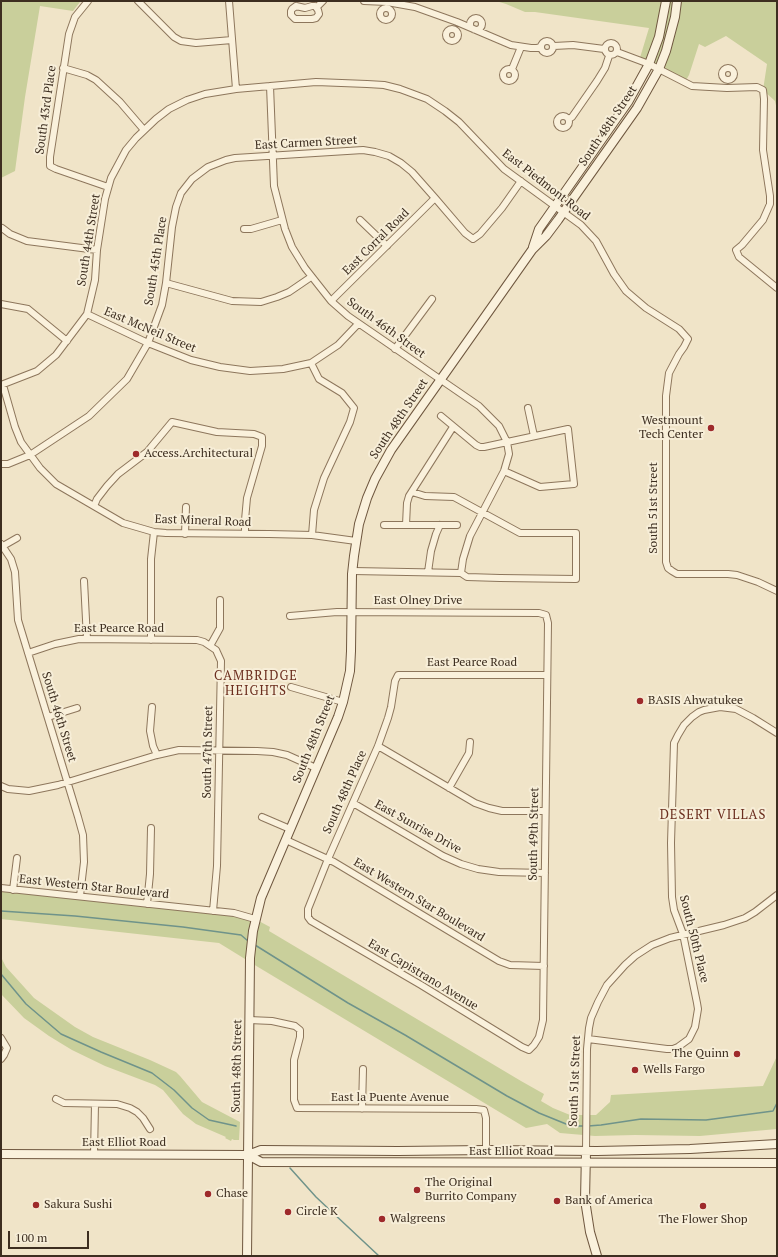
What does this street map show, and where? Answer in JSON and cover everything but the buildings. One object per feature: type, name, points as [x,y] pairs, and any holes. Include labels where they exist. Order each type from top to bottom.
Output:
[{"type":"main road","name":"South 48th Street","points":[[532,250],[539,229],[628,102],[649,64],[659,37],[666,1]]},
{"type":"main road","name":"South 48th Street","points":[[246,1256],[249,1020],[253,931],[261,898],[338,718],[343,702],[350,671],[353,571],[356,541],[359,524],[367,498],[391,450],[532,250],[546,236],[564,212],[637,108],[659,69],[670,38],[678,1]]},
{"type":"main road","name":"East Elliot Road","points":[[1,1154],[248,1155],[261,1150],[586,1151],[690,1149],[777,1144]]},
{"type":"main road","points":[[398,1151],[398,1163]]},
{"type":"main road","name":"South 51st Street","points":[[586,1151],[584,1184],[586,1205],[590,1232],[597,1256]]},
{"type":"main road","name":"East Elliot Road","points":[[248,1155],[261,1162],[585,1164],[777,1163]]},
{"type":"street","name":"South 43rd Place","points":[[88,1],[75,17],[69,34],[50,157],[50,166],[108,187]]},
{"type":"street","points":[[138,1],[174,37],[181,40],[196,43],[232,40]]},
{"type":"street","points":[[229,1],[236,89]]},
{"type":"street","points":[[317,7],[323,1]]},
{"type":"street","points":[[364,1],[387,5],[415,7],[457,22],[511,45],[521,47],[541,47]]},
{"type":"street","points":[[455,29],[457,22]]},
{"type":"street","points":[[541,47],[544,41],[548,40],[552,42],[554,46]]},
{"type":"street","points":[[604,49],[606,45],[612,43],[616,46],[617,52]]},
{"type":"street","points":[[554,46],[573,45],[604,49]]},
{"type":"street","points":[[541,47],[542,51],[548,53],[552,52],[554,46]]},
{"type":"street","points":[[512,69],[521,47]]},
{"type":"street","points":[[604,49],[606,54],[609,56]]},
{"type":"street","points":[[617,52],[649,64],[692,86],[757,88],[763,90],[763,150],[770,204],[763,220],[736,250],[739,257],[777,288]]},
{"type":"street","points":[[609,56],[614,55],[617,52]]},
{"type":"street","points":[[569,119],[572,117],[597,81],[605,68],[609,56]]},
{"type":"street","points":[[63,68],[87,75],[96,80],[120,102],[144,130]]},
{"type":"street","points":[[727,80],[727,88]]},
{"type":"street","name":"East Piedmont Road","points":[[270,86],[316,82],[384,85],[427,99],[459,122],[504,169],[581,225],[596,241],[614,274],[626,291],[646,308],[679,329],[688,339]]},
{"type":"street","name":"South 44th Street","points":[[2,385],[36,371],[56,355],[86,314],[95,280],[97,250],[105,199],[108,187],[126,150],[156,119],[170,109],[187,100],[204,94],[270,86]]},
{"type":"street","name":"South 46th Street","points":[[270,86],[274,186],[282,220],[292,247],[311,277],[331,301],[358,324],[440,380]]},
{"type":"street","name":"East Carmen Street","points":[[176,207],[182,193],[192,179],[208,168],[226,160],[235,158],[363,150],[389,156],[401,163],[412,172],[465,233],[473,239],[480,234],[502,208],[520,181]]},
{"type":"street","name":"East Corral Road","points":[[331,301],[435,198]]},
{"type":"street","name":"South 45th Place","points":[[1,464],[8,464],[30,455],[89,416],[127,379],[148,343],[162,305],[176,207]]},
{"type":"street","points":[[244,229],[251,229],[282,220]]},
{"type":"street","points":[[360,220],[387,246]]},
{"type":"street","points":[[2,228],[10,234],[27,241],[97,250]]},
{"type":"street","points":[[166,283],[232,301],[261,302],[289,292],[311,277]]},
{"type":"street","points":[[395,349],[432,299]]},
{"type":"street","points":[[1,304],[28,310],[67,341]]},
{"type":"street","name":"East McNeil Street","points":[[86,314],[148,343],[191,360],[220,367],[250,371],[283,369],[312,363],[338,345],[358,324]]},
{"type":"street","name":"South 51st Street","points":[[688,339],[669,373],[666,396],[665,556],[668,568],[677,574],[737,575],[758,582],[777,591]]},
{"type":"street","points":[[312,363],[319,379],[342,393],[354,408],[350,422],[324,478],[314,510],[312,535]]},
{"type":"street","points":[[440,380],[479,406],[499,426],[507,442],[509,454],[504,471],[466,546],[461,573]]},
{"type":"street","name":"East Mineral Road","points":[[2,385],[21,442],[46,475],[56,484],[123,523],[154,532],[185,534],[245,533],[312,535],[356,541]]},
{"type":"street","points":[[528,408],[534,436]]},
{"type":"street","points":[[441,416],[480,447],[568,429],[574,484],[540,487],[504,471]]},
{"type":"street","points":[[94,506],[97,499],[118,474],[147,452],[172,422],[217,432],[254,434],[262,437],[262,446],[247,498],[245,533]]},
{"type":"street","points":[[406,525],[407,503],[412,492],[453,427]]},
{"type":"street","points":[[353,571],[461,573],[467,577],[576,579],[576,533],[520,532],[454,497],[425,496],[412,492]]},
{"type":"street","points":[[185,534],[186,507]]},
{"type":"street","points":[[384,525],[457,525]]},
{"type":"street","points":[[428,572],[431,551],[440,525]]},
{"type":"street","points":[[151,640],[152,559],[154,532]]},
{"type":"street","points":[[2,545],[17,538]]},
{"type":"street","name":"South 46th Street","points":[[2,545],[11,559],[15,572],[18,620],[78,817],[84,847],[84,862],[80,896]]},
{"type":"street","points":[[84,581],[87,639]]},
{"type":"street","points":[[210,646],[220,628],[220,600]]},
{"type":"street","name":"East Olney Drive","points":[[290,616],[323,612],[539,613],[546,615]]},
{"type":"street","name":"South 49th Street","points":[[529,1050],[539,1037],[543,1020],[548,623],[546,615]]},
{"type":"street","name":"East Pearce Road","points":[[28,653],[66,641],[87,639],[197,640],[210,646]]},
{"type":"street","name":"South 47th Street","points":[[210,646],[216,650],[221,661],[217,866],[213,911]]},
{"type":"street","name":"East Pearce Road","points":[[398,675],[547,675]]},
{"type":"street","name":"South 48th Place","points":[[308,917],[308,909],[328,860],[378,746],[388,718],[395,681],[398,675]]},
{"type":"street","points":[[291,687],[343,702]]},
{"type":"street","points":[[152,707],[150,731],[153,746],[157,755]]},
{"type":"street","name":"South 50th Place","points":[[588,1039],[673,1049],[689,1039],[695,1027],[698,1009],[683,934],[674,910],[672,897],[671,843],[674,743],[684,726],[699,712],[710,708],[724,707],[736,710],[753,718],[777,733]]},
{"type":"street","points":[[48,717],[77,708]]},
{"type":"street","points":[[449,788],[469,753],[470,742]]},
{"type":"street","points":[[378,746],[475,803],[489,808],[502,810],[545,811]]},
{"type":"street","points":[[1,786],[8,789],[29,791],[58,786],[157,755],[179,750],[273,752],[287,755],[316,768]]},
{"type":"street","name":"East Sunrise Drive","points":[[353,803],[443,856],[461,864],[478,869],[499,872],[545,873]]},
{"type":"street","points":[[262,817],[290,829]]},
{"type":"street","points":[[147,904],[150,874],[151,828]]},
{"type":"street","name":"East Western Star Boulevard","points":[[286,840],[328,860],[499,961],[510,965],[544,966]]},
{"type":"street","points":[[13,890],[17,858]]},
{"type":"street","name":"East Western Star Boulevard","points":[[1,888],[234,913],[255,919]]},
{"type":"street","name":"South 51st Street","points":[[586,1151],[588,1039],[592,1018],[607,985],[618,971],[644,950],[670,938],[724,925],[745,918],[777,895]]},
{"type":"street","name":"East Capistrano Avenue","points":[[308,917],[312,921],[529,1050]]},
{"type":"street","name":"East la Puente Avenue","points":[[249,1020],[272,1021],[295,1026],[300,1030],[300,1037],[294,1060],[294,1100],[296,1108],[484,1110],[486,1118],[486,1150]]},
{"type":"street","points":[[1,1038],[8,1048],[1,1059]]},
{"type":"street","points":[[362,1109],[363,1069]]},
{"type":"street","points":[[56,1099],[64,1103],[117,1104],[130,1108],[143,1118],[150,1129]]},
{"type":"street","points":[[94,1155],[95,1104]]},
{"type":"green space","points":[[1,1],[80,2],[73,11],[40,6],[15,171],[1,178]]},
{"type":"green space","points":[[496,1],[777,1],[777,110],[775,101],[763,90],[767,64],[726,36],[705,47],[699,44],[689,75],[685,82],[639,61],[649,28],[535,12],[525,12]]},
{"type":"green space","points":[[13,890],[147,904],[255,919],[270,927],[269,931],[544,1094],[541,1101],[570,1115],[596,1115],[610,1102],[611,1095],[763,1086],[777,1056],[777,1129],[700,1136],[595,1136],[560,1133],[547,1124],[526,1128],[219,943],[1,919],[1,891]]},
{"type":"green space","points":[[1,957],[6,967],[34,998],[75,1027],[93,1037],[176,1072],[202,1102],[240,1122],[239,1140],[232,1139],[231,1141],[225,1138],[226,1137],[196,1124],[183,1114],[163,1090],[155,1085],[105,1066],[72,1050],[24,1018],[1,994]]},
{"type":"waterway","points":[[1,911],[75,916],[183,927],[241,935],[248,941]]},
{"type":"waterway","points":[[255,945],[348,1003],[507,1096],[539,1113],[571,1126],[584,1126]]},
{"type":"waterway","points":[[1,974],[26,1004],[61,1034],[152,1073],[174,1090],[192,1108],[209,1120],[236,1126]]},
{"type":"waterway","points":[[588,1126],[641,1119],[706,1120],[773,1111],[777,1103]]},
{"type":"waterway","points":[[290,1168],[316,1197],[379,1256]]},
{"type":"place","name":"Westmount Tech Center","points":[[711,428]]},
{"type":"place","name":"Access.Architectural","points":[[136,454]]},
{"type":"place","name":"BASIS Ahwatukee","points":[[640,701]]},
{"type":"place","name":"The Quinn","points":[[737,1054]]},
{"type":"place","name":"Wells Fargo","points":[[635,1070]]},
{"type":"place","name":"The Original Burrito Company","points":[[417,1190]]},
{"type":"place","name":"Chase","points":[[208,1194]]},
{"type":"place","name":"Bank of America","points":[[557,1201]]},
{"type":"place","name":"Sakura Sushi","points":[[36,1205]]},
{"type":"place","name":"The Flower Shop","points":[[703,1206]]},
{"type":"place","name":"Circle K","points":[[288,1212]]},
{"type":"place","name":"Walgreens","points":[[382,1219]]},
{"type":"district","name":"CAMBRIDGE HEIGHTS","points":[[256,684]]},
{"type":"district","name":"DESERT VILLAS","points":[[713,815]]}]
